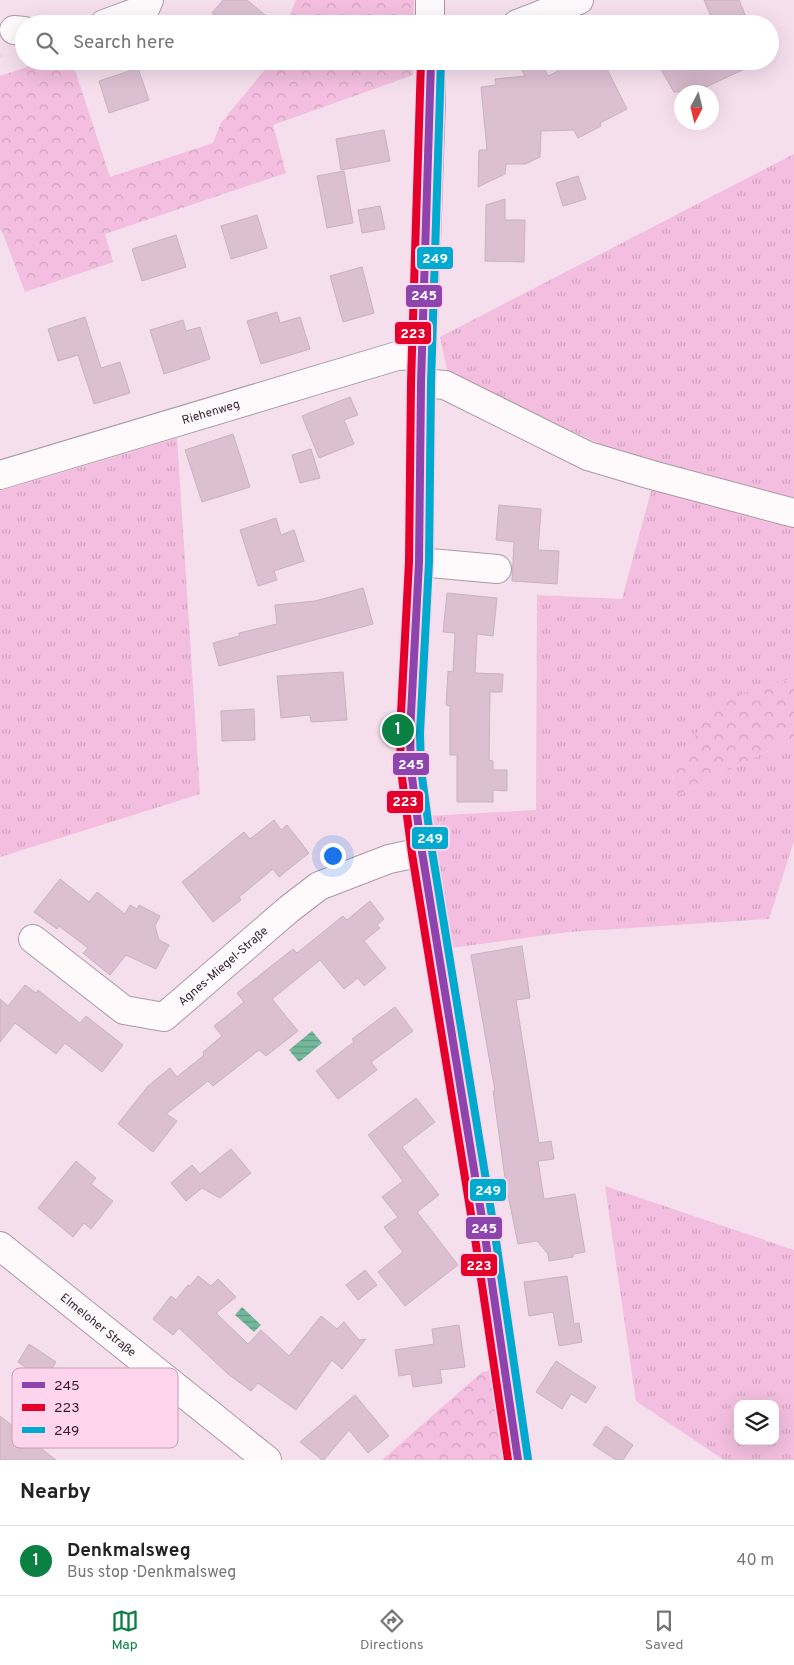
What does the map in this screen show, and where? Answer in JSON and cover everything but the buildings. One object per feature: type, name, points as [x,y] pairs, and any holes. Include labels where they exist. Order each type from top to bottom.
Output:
[{"type":"street","points":[[127,15],[145,8],[149,0]]},
{"type":"street","points":[[430,0],[430,15]]},
{"type":"street","points":[[540,15],[578,0]]},
{"type":"street","points":[[431,70],[421,383],[419,562],[410,733],[411,770],[422,852],[485,1233],[518,1460]]},
{"type":"street","name":"Riehenweg","points":[[0,475],[397,356],[422,355]]},
{"type":"street","points":[[421,383],[445,384],[588,456],[652,476],[794,513]]},
{"type":"street","points":[[419,562],[497,569]]},
{"type":"street","name":"Agnes-Miegel-Straße","points":[[33,939],[124,1010],[164,1017],[289,908],[319,886],[389,859],[422,852]]},
{"type":"street","name":"Elmeloher Straße","points":[[0,1246],[152,1368]]},
{"type":"street","name":"Elmeloher Straße","points":[[178,1389],[266,1460]]},
{"type":"green space","points":[[296,0],[414,0],[413,15],[290,15]]},
{"type":"green space","points":[[18,70],[75,70],[110,177],[213,143],[221,123],[265,70],[413,70],[413,75],[273,125],[286,173],[105,234],[113,262],[25,292],[0,230],[0,76]]},
{"type":"green space","points":[[794,154],[794,503],[659,471],[448,374],[440,337]]},
{"type":"green space","points":[[177,438],[200,794],[0,857],[0,491]]},
{"type":"green space","points":[[653,484],[794,526],[794,679],[768,683],[672,773],[674,797],[794,738],[794,841],[769,919],[568,932],[451,948],[427,816],[536,810],[537,595],[622,599]]},
{"type":"green space","points":[[794,679],[794,738],[674,797],[672,773],[712,708],[768,683]]},
{"type":"green space","points":[[605,1186],[794,1250],[794,1460],[724,1460],[636,1401]]},
{"type":"green space","points":[[492,1370],[507,1460],[382,1460],[482,1372]]},
{"type":"shaded area","points":[[312,1031],[322,1043],[299,1062],[289,1050]]},
{"type":"shaded area","points":[[242,1307],[261,1325],[254,1332],[235,1315]]},
{"type":"transit line","name":"223","points":[[421,70],[411,383],[409,562],[400,732],[401,770],[412,854],[476,1245],[508,1460]]},
{"type":"transit line","name":"245","points":[[431,70],[421,383],[419,562],[410,733],[411,770],[422,852],[486,1243],[518,1460]]},
{"type":"transit line","name":"249","points":[[441,70],[431,383],[429,562],[420,733],[421,769],[432,851],[496,1241],[528,1459]]},
{"type":"place","name":"Denkmalsweg","points":[[398,730]]}]
